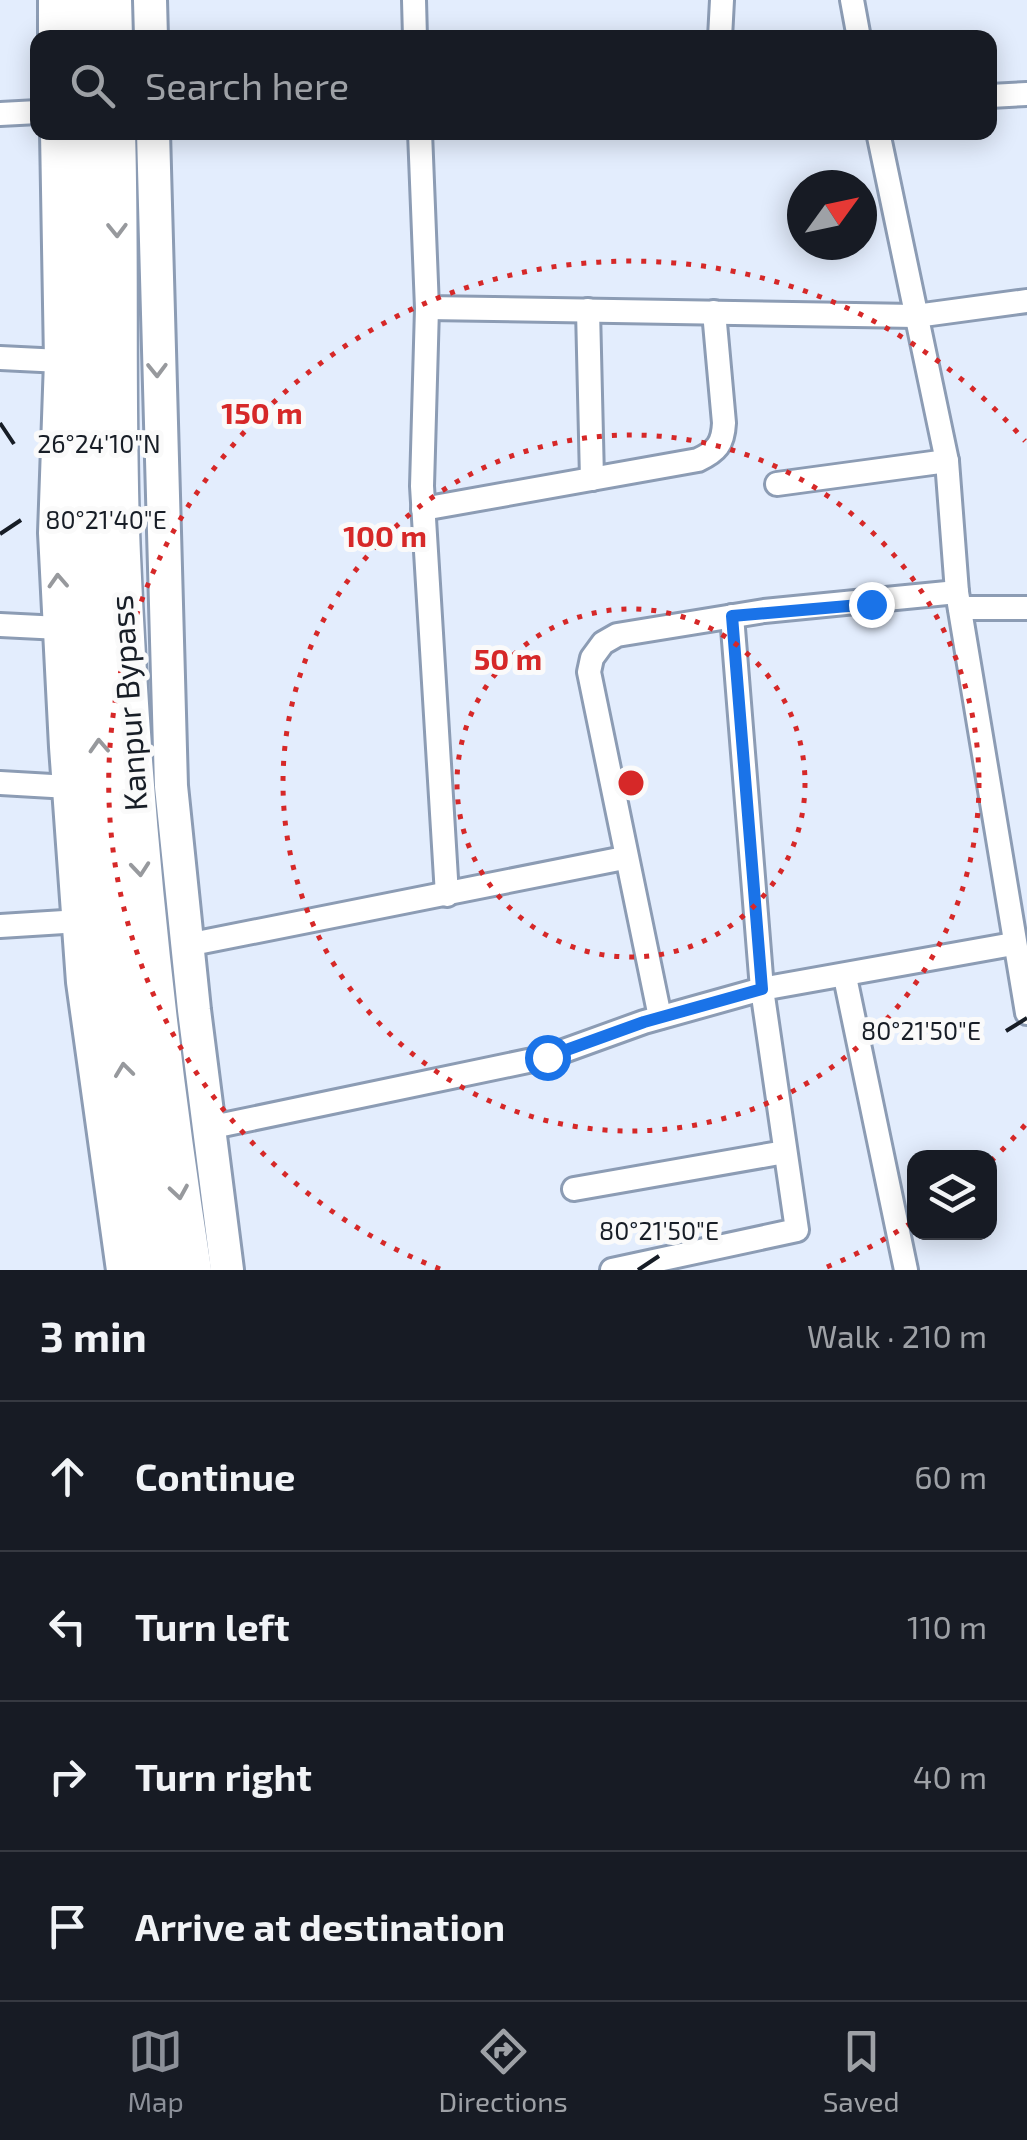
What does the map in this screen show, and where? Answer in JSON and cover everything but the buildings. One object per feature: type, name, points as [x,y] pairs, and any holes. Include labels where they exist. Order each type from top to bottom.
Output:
[{"type":"highway","points":[[78,0],[78,30]]},
{"type":"highway","points":[[111,0],[112,30]]},
{"type":"highway","name":"Kanpur Bypass","points":[[80,140],[90,582],[108,906],[124,1076],[157,1270]]},
{"type":"highway","name":"Kanpur Bypass","points":[[115,140],[120,553],[139,866],[168,1122],[191,1270]]},
{"type":"main road","points":[[55,0],[55,30]]},
{"type":"main road","points":[[150,0],[151,30]]},
{"type":"main road","points":[[57,140],[60,361],[55,532],[69,787],[84,982],[123,1270]]},
{"type":"main road","points":[[153,140],[171,786],[208,1128],[228,1270]]},
{"type":"street","points":[[414,0],[415,30]]},
{"type":"street","points":[[720,30],[722,0]]},
{"type":"street","points":[[852,0],[858,30]]},
{"type":"street","points":[[997,96],[1027,94]]},
{"type":"street","points":[[0,114],[30,112]]},
{"type":"street","points":[[420,140],[427,308],[423,508],[448,895]]},
{"type":"street","points":[[880,140],[947,461],[959,600],[1027,1013]]},
{"type":"street","points":[[427,308],[916,316],[1027,300]]},
{"type":"street","points":[[588,310],[592,479]]},
{"type":"street","points":[[423,508],[698,460],[716,451],[723,439],[724,423],[714,312]]},
{"type":"street","points":[[0,358],[60,361]]},
{"type":"street","points":[[777,484],[947,461]]},
{"type":"street","points":[[660,1017],[624,858],[589,672],[592,658],[604,643],[617,635],[732,616],[959,600],[1027,608]]},
{"type":"street","points":[[612,1270],[796,1230],[762,989],[732,616]]},
{"type":"street","points":[[0,624],[60,628]]},
{"type":"street","points":[[0,784],[69,787]]},
{"type":"street","points":[[187,946],[624,858]]},
{"type":"street","points":[[0,926],[80,921]]},
{"type":"street","points":[[208,1128],[547,1057],[660,1017],[762,989],[844,978],[1013,944]]},
{"type":"street","points":[[844,978],[906,1270]]},
{"type":"street","points":[[574,1190],[785,1152]]},
{"type":"route","points":[[547,1057],[644,1022],[762,989],[732,616],[871,604]]}]
